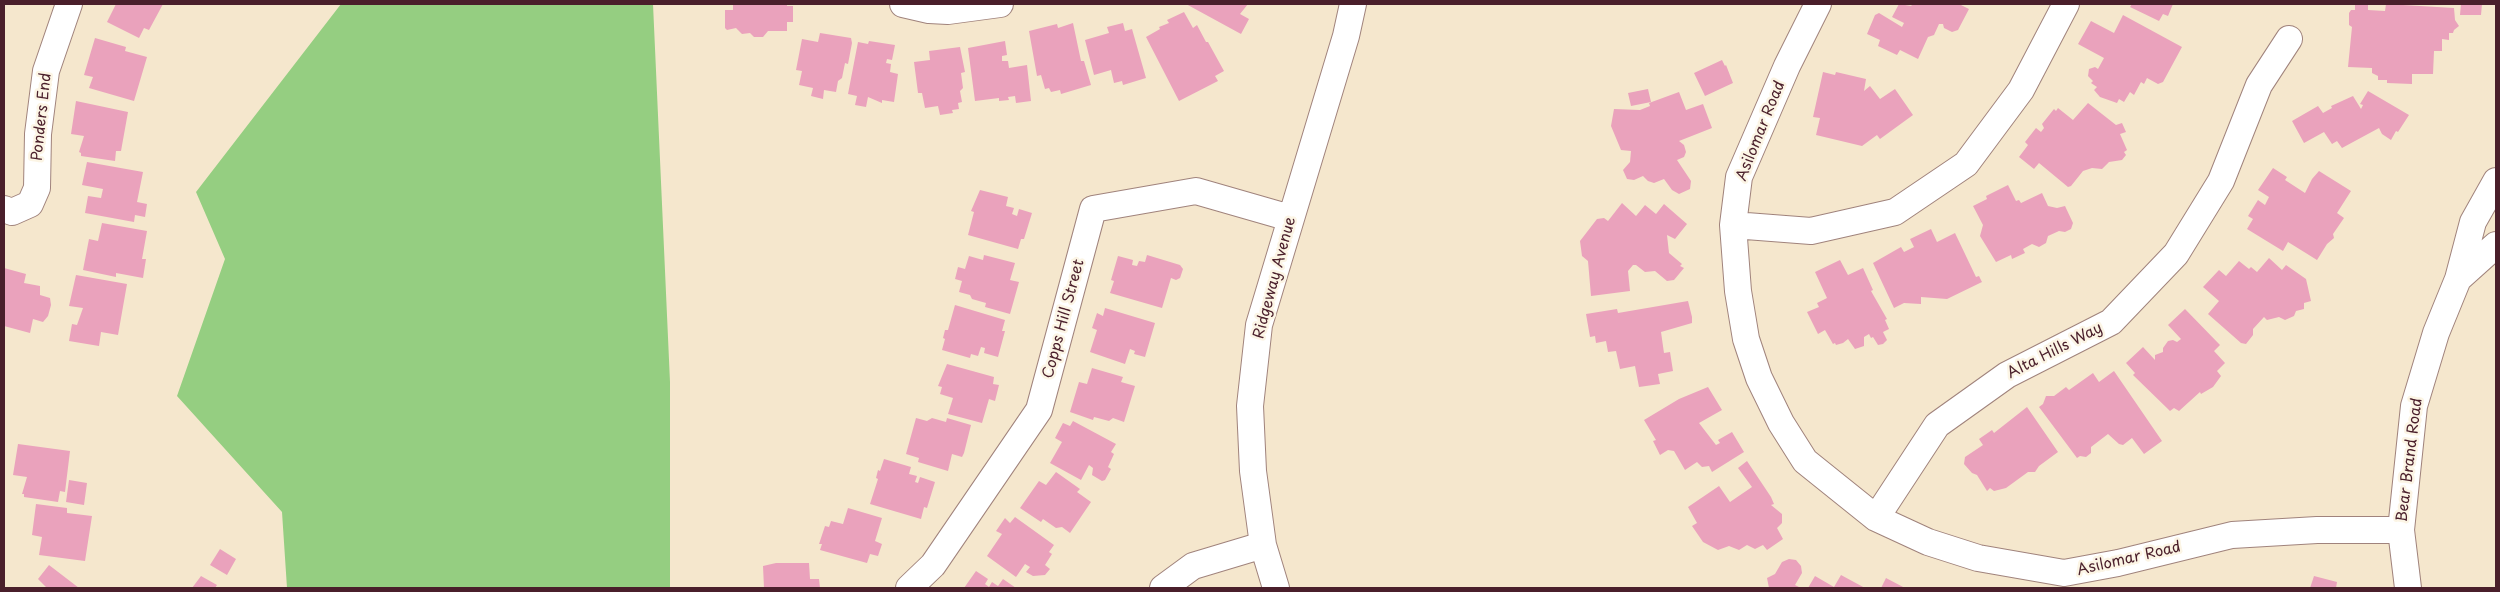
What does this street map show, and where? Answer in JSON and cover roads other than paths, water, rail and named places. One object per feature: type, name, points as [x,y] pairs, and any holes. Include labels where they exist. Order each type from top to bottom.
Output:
[{"type":"street","name":"Ponders End","points":[[4,209],[12,212],[30,204],[37,188],[38,134],[46,71],[69,4]]},
{"type":"street","points":[[903,4],[948,11],[1000,4]]},
{"type":"street","name":"Ridgeway Avenue","points":[[1276,588],[1263,545],[1253,471],[1250,406],[1259,325],[1346,36],[1353,4]]},
{"type":"street","name":"Asilomar Road","points":[[1818,4],[1787,66],[1739,177],[1733,225],[1738,291],[1746,339],[1759,378],[1781,423],[1805,461],[1876,518],[1928,542],[1978,558],[2064,573],[2118,564],[2232,535],[2317,530],[2401,530]]},
{"type":"street","points":[[1733,225],[1811,231],[1895,212],[1966,164],[2021,90],[2066,4]]},
{"type":"street","name":"Alta Hills Way","points":[[1876,518],[1937,425],[2007,375],[2111,322],[2176,254],[2220,181],[2259,85],[2290,39]]},
{"type":"street","name":"Bear Brand Road","points":[[2408,588],[2401,530],[2414,406],[2436,332],[2458,279],[2473,222],[2496,181]]},
{"type":"street","name":"Copps Hill Street","points":[[910,588],[933,565],[1039,410],[1093,210],[1196,191],[1290,218]]},
{"type":"street","name":"Bear Brand Road","points":[[2458,279],[2496,245]]},
{"type":"street","points":[[1163,588],[1193,566],[1263,545]]}]
